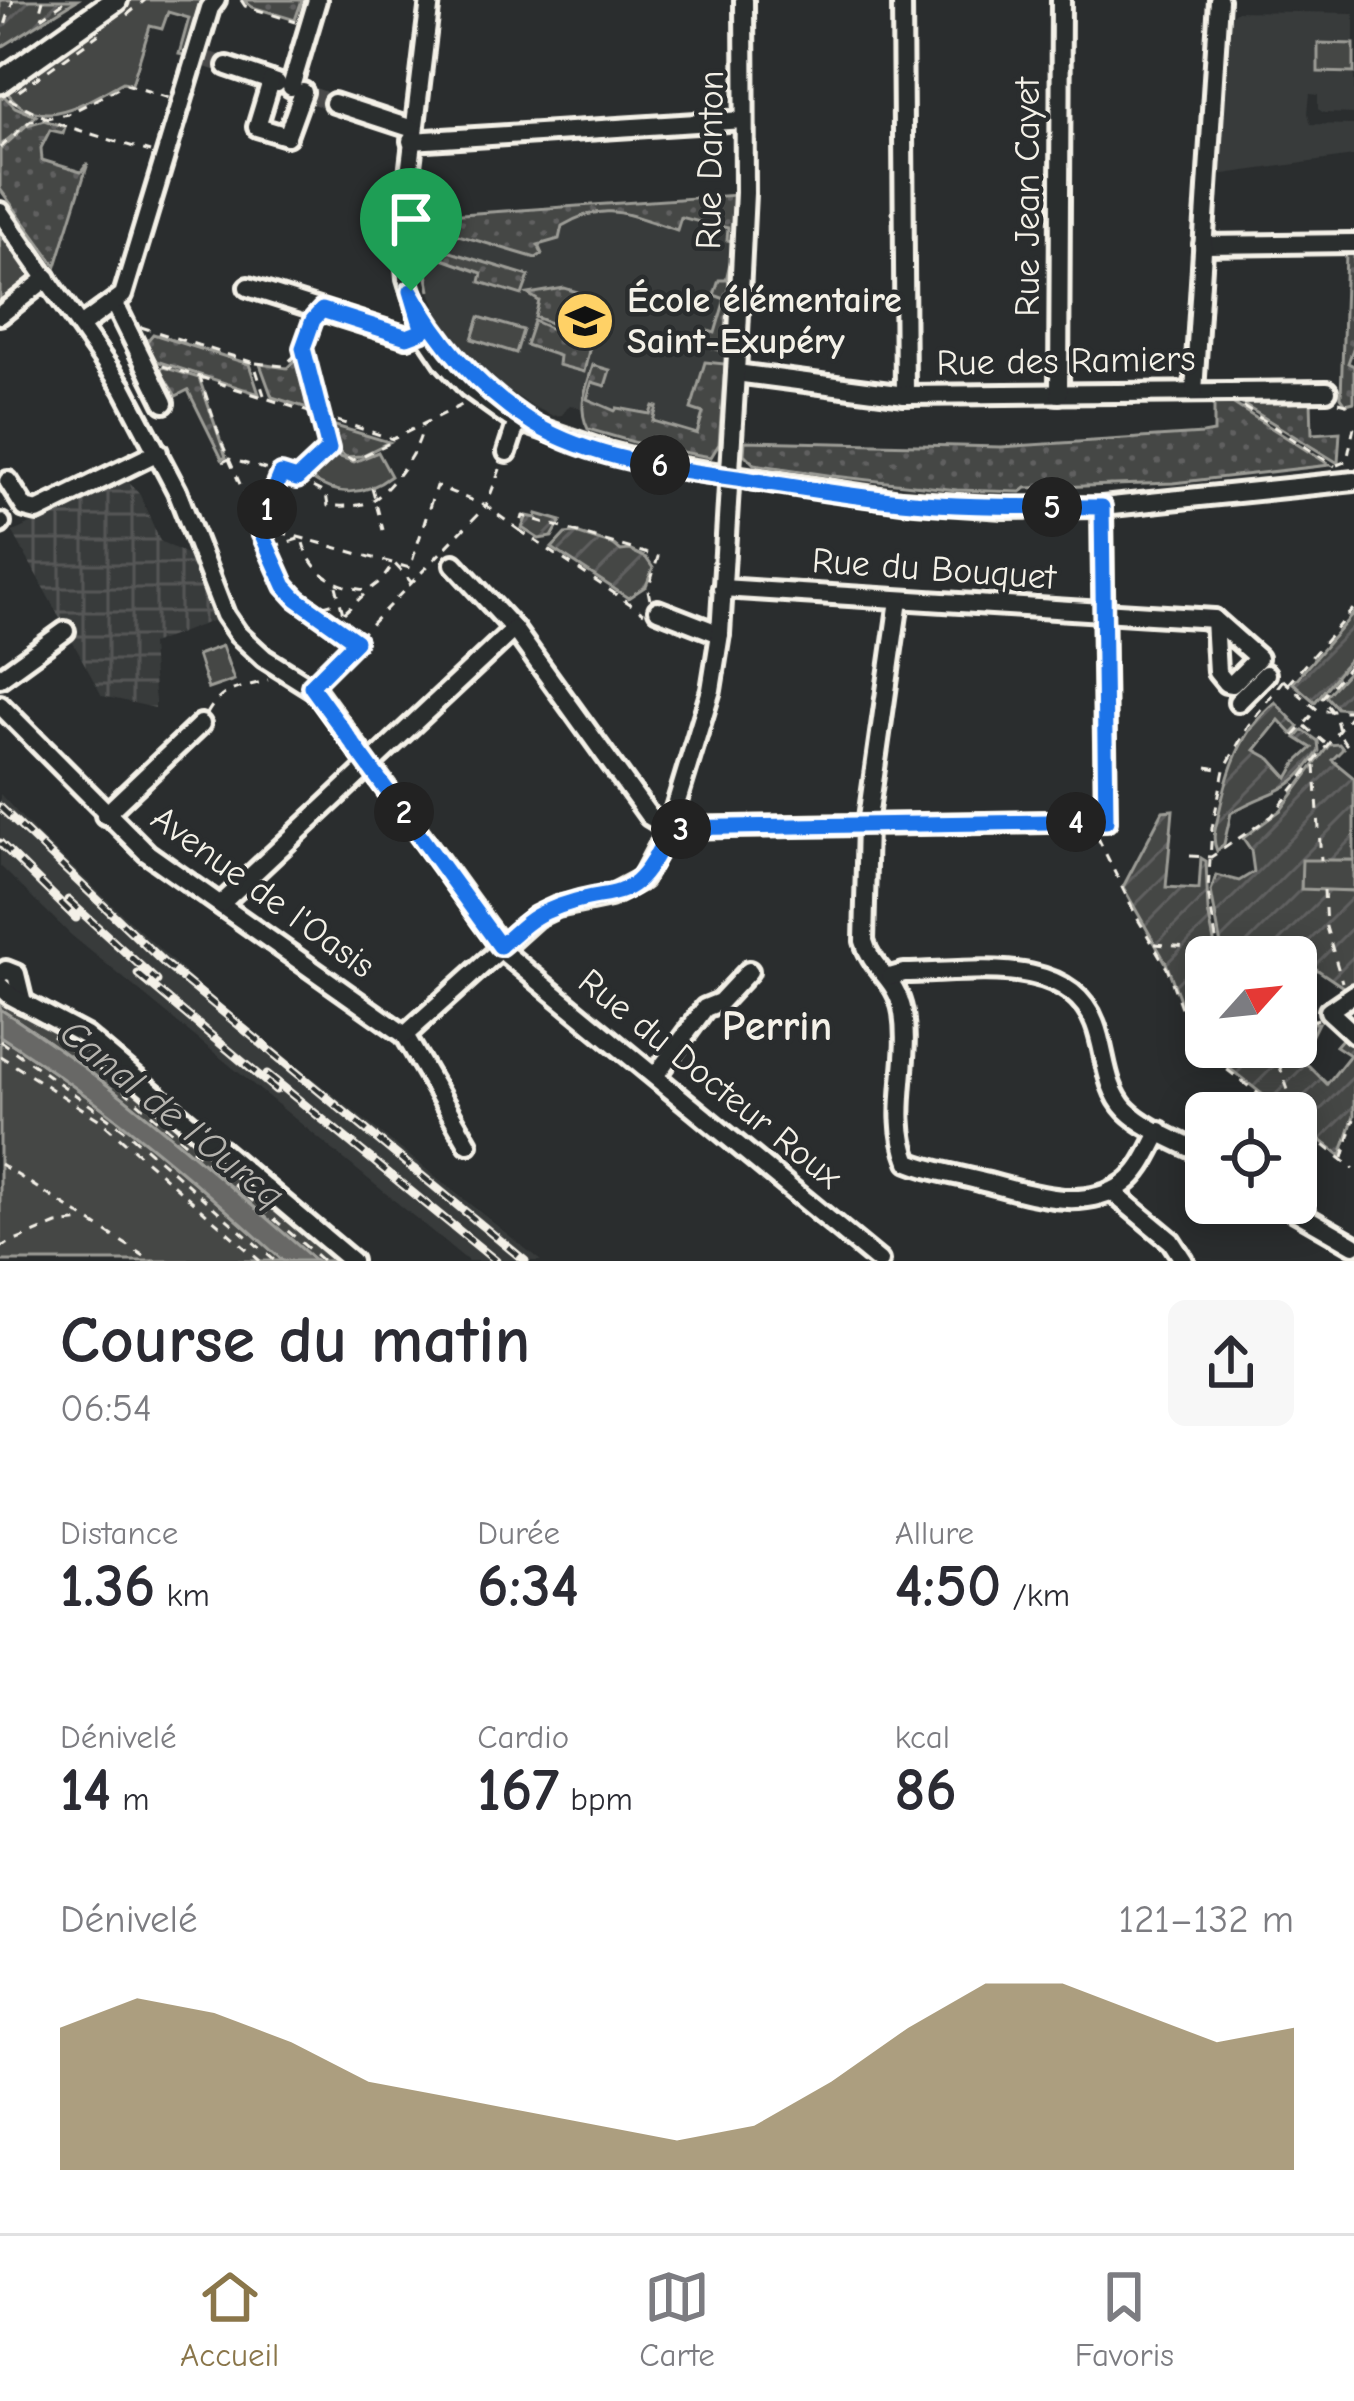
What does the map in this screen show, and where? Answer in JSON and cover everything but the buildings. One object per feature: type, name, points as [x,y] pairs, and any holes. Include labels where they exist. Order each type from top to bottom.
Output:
[{"type":"main road","points":[[2,88],[116,0]]},
{"type":"street","points":[[82,325],[123,295],[216,0]]},
{"type":"street","points":[[271,81],[257,127],[287,136],[301,91],[317,0]]},
{"type":"street","points":[[430,0],[412,135],[403,256],[423,331],[444,362],[478,397],[517,421],[629,458],[729,477],[901,501],[1003,508],[1203,499],[1343,476]]},
{"type":"street","name":"Rue Danton","points":[[405,1035],[500,946],[546,911],[610,896],[642,879],[669,828],[698,742],[720,634],[736,373],[744,0]]},
{"type":"street","points":[[902,0],[905,395]]},
{"type":"street","name":"Rue Jean Cayet","points":[[1059,394],[1061,0]]},
{"type":"street","points":[[1194,392],[1220,0]]},
{"type":"street","points":[[227,66],[301,91]]},
{"type":"street","points":[[334,103],[412,135],[744,120]]},
{"type":"street","points":[[0,212],[109,366],[158,452],[225,615],[246,643],[311,686]]},
{"type":"street","points":[[1203,245],[1354,243]]},
{"type":"street","points":[[0,315],[47,278]]},
{"type":"street","points":[[248,287],[407,337],[423,331]]},
{"type":"street","points":[[411,291],[460,364],[537,426]]},
{"type":"street","points":[[115,304],[167,402]]},
{"type":"street","points":[[109,366],[127,356],[144,361]]},
{"type":"street","name":"Rue des Ramiers","points":[[736,373],[905,395],[1327,391]]},
{"type":"street","points":[[505,457],[517,421]]},
{"type":"street","points":[[8,481],[25,508],[37,512],[158,452]]},
{"type":"street","points":[[454,564],[514,629],[649,816],[669,828],[1106,821],[1102,507]]},
{"type":"street","name":"Rue du Bouquet","points":[[722,589],[1214,620]]},
{"type":"street","points":[[899,601],[867,825],[863,941],[868,956],[890,977],[904,1018],[898,1106],[909,1162],[1040,1197],[1091,1197],[1111,1191],[1136,1174],[1160,1130]]},
{"type":"street","points":[[658,610],[720,634]]},
{"type":"street","points":[[1214,620],[1220,678],[1226,683],[1271,677]]},
{"type":"street","points":[[1214,620],[1271,677]]},
{"type":"street","points":[[221,904],[514,629]]},
{"type":"street","points":[[0,678],[65,631]]},
{"type":"street","points":[[1238,702],[1271,677]]},
{"type":"street","name":"Rue du Docteur Roux","points":[[311,686],[500,946],[879,1261]]},
{"type":"street","name":"Avenue de l'Oasis","points":[[0,705],[147,853],[405,1035],[468,1144]]},
{"type":"street","points":[[105,815],[201,724]]},
{"type":"street","points":[[0,974],[6,970],[16,974],[23,1003]]},
{"type":"street","points":[[655,1076],[705,1008],[720,1002],[748,970]]},
{"type":"street","points":[[890,977],[1014,973],[1054,980],[1087,1008],[1121,1105],[1185,1144]]},
{"type":"street","points":[[0,986],[103,1048],[352,1261]]},
{"type":"street","points":[[1351,996],[1329,1011],[1354,1034]]},
{"type":"street","points":[[1111,1191],[1172,1241],[1184,1261]]},
{"type":"street","points":[[1317,1224],[1354,1245]]},
{"type":"path","points":[[0,41],[13,0]]},
{"type":"path","points":[[44,0],[39,15],[43,17],[67,0]]},
{"type":"path","points":[[242,0],[245,6],[309,26]]},
{"type":"path","points":[[0,148],[21,127],[42,116],[68,114],[126,84],[182,102]]},
{"type":"path","points":[[2,88],[14,104],[42,116],[166,157]]},
{"type":"path","points":[[133,324],[254,363],[284,366],[303,348],[322,310]]},
{"type":"path","points":[[303,348],[329,449],[353,460],[478,397]]},
{"type":"path","points":[[144,361],[393,439]]},
{"type":"path","points":[[254,363],[264,398]]},
{"type":"path","points":[[200,377],[226,460],[285,586],[357,640]]},
{"type":"path","points":[[1221,393],[1343,476],[1354,427]]},
{"type":"path","points":[[226,460],[297,479],[326,494],[328,506],[353,506],[375,499],[419,441],[421,425]]},
{"type":"path","points":[[297,479],[329,449]]},
{"type":"path","points":[[311,686],[486,506],[505,457]]},
{"type":"path","points":[[259,527],[281,474]]},
{"type":"path","points":[[259,527],[376,554],[410,568],[436,486],[486,506],[645,614],[658,610]]},
{"type":"path","points":[[372,488],[382,530]]},
{"type":"path","points":[[519,530],[523,516],[658,557],[648,590],[658,610]]},
{"type":"path","points":[[255,541],[274,546],[302,538]]},
{"type":"path","points":[[302,538],[313,565],[336,583],[369,590]]},
{"type":"path","points":[[394,563],[412,583]]},
{"type":"path","points":[[343,614],[394,563]]},
{"type":"path","points":[[336,583],[343,614],[357,640]]},
{"type":"path","points":[[308,616],[340,602]]},
{"type":"path","points":[[1216,936],[1208,891],[1212,828],[1225,770],[1271,677],[1354,608]]},
{"type":"path","points":[[1347,745],[1334,711],[1321,699],[1353,664]]},
{"type":"path","points":[[201,724],[223,693],[285,670]]},
{"type":"path","points":[[1271,677],[1317,709],[1354,711]]},
{"type":"path","points":[[1294,736],[1317,709]]},
{"type":"path","points":[[1190,856],[1211,857],[1272,816],[1354,711]]},
{"type":"path","points":[[1304,724],[1327,744]]},
{"type":"path","points":[[1314,762],[1321,860]]},
{"type":"path","points":[[1207,767],[1225,770]]},
{"type":"path","points":[[1089,822],[1167,968],[1194,1043],[1256,1092]]},
{"type":"path","points":[[1324,890],[1326,927],[1351,996]]},
{"type":"path","points":[[1153,944],[1185,947]]},
{"type":"path","points":[[1317,1020],[1329,1011]]},
{"type":"path","points":[[49,1034],[101,1071],[322,1261]]},
{"type":"path","points":[[0,1041],[125,1130],[275,1261]]},
{"type":"path","points":[[0,1056],[100,1120],[260,1261]]},
{"type":"path","points":[[1343,1160],[1354,1119]]},
{"type":"path","points":[[1317,1139],[1354,1168]]},
{"type":"path","points":[[0,1165],[152,1261]]},
{"type":"path","points":[[0,1247],[57,1224],[86,1221]]},
{"type":"shaded area","points":[[0,0],[77,0],[0,48]]},
{"type":"shaded area","points":[[128,0],[201,0],[184,55],[179,54],[189,18],[168,12],[162,29],[150,26],[132,84],[123,82],[77,106],[46,113],[17,103],[5,89]]},
{"type":"shaded area","points":[[243,0],[302,0],[295,20]]},
{"type":"shaded area","points":[[1237,11],[1354,13],[1354,114],[1324,113],[1318,109],[1318,95],[1310,94],[1308,113],[1311,124],[1354,125],[1354,156],[1217,175],[1229,17]]},
{"type":"shaded area","points":[[1318,43],[1354,44],[1354,73],[1318,72]]},
{"type":"shaded area","points":[[4,96],[36,116],[0,146],[0,99]]},
{"type":"shaded area","points":[[44,120],[65,127],[63,133],[50,130],[41,148],[42,160],[81,172],[88,163],[56,266],[0,189],[0,150],[27,125]]},
{"type":"shaded area","name":"École élémentaire Saint-Exupéry","points":[[736,195],[719,444],[711,457],[588,429],[583,409],[570,405],[562,415],[553,416],[532,406],[504,388],[452,337],[423,274],[419,217]]},
{"type":"shaded area","points":[[736,195],[733,241],[727,240],[728,228],[710,224],[709,234],[703,232],[704,223],[681,217],[677,230],[606,212],[562,226],[559,239],[538,245],[542,254],[536,258],[445,231],[441,244],[447,251],[529,276],[522,295],[480,282],[482,273],[434,256],[427,273],[430,291],[419,242],[419,217]]},
{"type":"shaded area","points":[[0,229],[35,276],[0,308]]},
{"type":"shaded area","points":[[1346,253],[1354,253],[1354,346],[1348,363],[1354,366],[1354,402],[1346,404],[1341,397]]},
{"type":"shaded area","points":[[732,254],[727,335],[719,350],[697,343],[701,329],[715,333],[725,299],[714,295],[719,280],[726,280]]},
{"type":"shaded area","points":[[564,288],[591,296],[602,313],[594,340],[535,317],[539,301],[528,294]]},
{"type":"shaded area","points":[[479,317],[523,330],[516,353],[472,339]]},
{"type":"shaded area","points":[[534,321],[590,346],[584,372],[558,365],[559,356],[526,345]]},
{"type":"shaded area","points":[[153,334],[249,364],[259,394],[150,359],[142,347]]},
{"type":"shaded area","points":[[303,352],[317,411],[272,397],[260,364],[287,368]]},
{"type":"shaded area","points":[[705,362],[725,364],[719,444],[711,457],[588,429],[583,405],[593,365],[610,370],[605,386],[592,382],[587,399],[615,411],[650,414],[657,407],[653,421],[697,434],[703,413],[691,409]]},
{"type":"shaded area","points":[[163,367],[199,378],[226,457],[222,459],[188,390],[176,396],[160,371]]},
{"type":"shaded area","points":[[1214,400],[1229,401],[1330,465],[1173,483],[1026,488],[1021,492],[834,476],[754,464],[744,454],[745,441],[1001,447],[1203,434],[1214,432]]},
{"type":"shaded area","points":[[1311,400],[1312,434],[1340,432],[1338,463],[1237,401]]},
{"type":"shaded area","points":[[322,422],[389,442],[361,456],[346,457],[328,444]]},
{"type":"shaded area","points":[[378,452],[391,476],[371,487],[341,491],[310,478],[332,454],[354,462]]},
{"type":"shaded area","points":[[127,480],[140,495],[160,541],[192,557],[215,620],[151,644],[155,708],[102,696],[13,532]]},
{"type":"shaded area","points":[[537,514],[561,521],[552,537],[539,539],[522,528],[527,516],[536,518]]},
{"type":"shaded area","points":[[576,533],[646,558],[653,568],[646,586],[628,598],[552,548],[565,534]]},
{"type":"shaded area","points":[[1354,613],[1354,654],[1315,702],[1293,683]]},
{"type":"shaded area","points":[[222,646],[234,680],[208,689],[197,655]]},
{"type":"shaded area","points":[[1348,672],[1354,674],[1354,709],[1337,708],[1326,696]]},
{"type":"shaded area","points":[[1275,702],[1299,727],[1292,734],[1279,720],[1255,750],[1288,778],[1312,748],[1296,738],[1303,730],[1318,741],[1319,751],[1289,784],[1231,813],[1224,844],[1217,851],[1215,832],[1231,767],[1244,739]]},
{"type":"shaded area","points":[[1339,744],[1343,749],[1332,760],[1354,778],[1354,860],[1302,860],[1301,889],[1354,891],[1354,986],[1346,989],[1317,969],[1317,936],[1219,936],[1211,891],[1216,875],[1239,881],[1254,872],[1251,850],[1243,838],[1281,810],[1329,745]]},
{"type":"shaded area","points":[[0,794],[213,999],[541,1261],[468,1261],[71,935],[0,866]]},
{"type":"shaded area","points":[[1173,810],[1166,887],[1199,889],[1201,858],[1206,861],[1213,936],[1185,936],[1185,1013],[1166,963],[1123,887],[1163,811]]},
{"type":"shaded area","points":[[1301,859],[1354,860],[1354,891],[1301,890]]},
{"type":"shaded area","points":[[0,992],[83,1044],[175,1115],[344,1261],[316,1261],[123,1098],[0,1009]]},
{"type":"shaded area","name":"Canal de l'Ourcq","points":[[0,1009],[123,1097],[316,1261],[283,1261],[146,1142],[0,1036]]},
{"type":"shaded area","points":[[0,1036],[146,1142],[283,1261],[0,1261]]},
{"type":"shaded area","points":[[1354,1037],[1354,1116],[1341,1156],[1317,1137],[1317,1092],[1259,1092],[1229,1068],[1311,1068],[1327,1084],[1350,1055],[1336,1046],[1343,1038]]},
{"type":"tunnel","points":[[206,59],[227,66]]},
{"type":"tunnel","points":[[308,94],[334,103]]},
{"type":"railway","points":[[0,807],[165,964],[525,1261]]},
{"type":"railway","points":[[0,843],[76,918]]},
{"type":"railway","points":[[68,900],[157,981]]},
{"type":"railway","points":[[138,974],[276,1090]]},
{"type":"railway","points":[[267,1074],[496,1261]]},
{"type":"place","name":"École élémentaire Saint-Exupéry","points":[[585,321]]},
{"type":"district","name":"Perrin","points":[[777,1026]]},
{"type":"route","points":[[411,291],[452,355],[485,387],[537,426],[608,452],[709,475],[901,501],[1003,508],[1102,507],[1106,821],[669,828],[642,879],[610,896],[546,911],[500,946],[311,686],[356,641],[285,586],[259,528],[281,474],[297,479],[329,449],[303,348],[313,320],[322,310],[407,337],[423,331],[411,291]]}]
